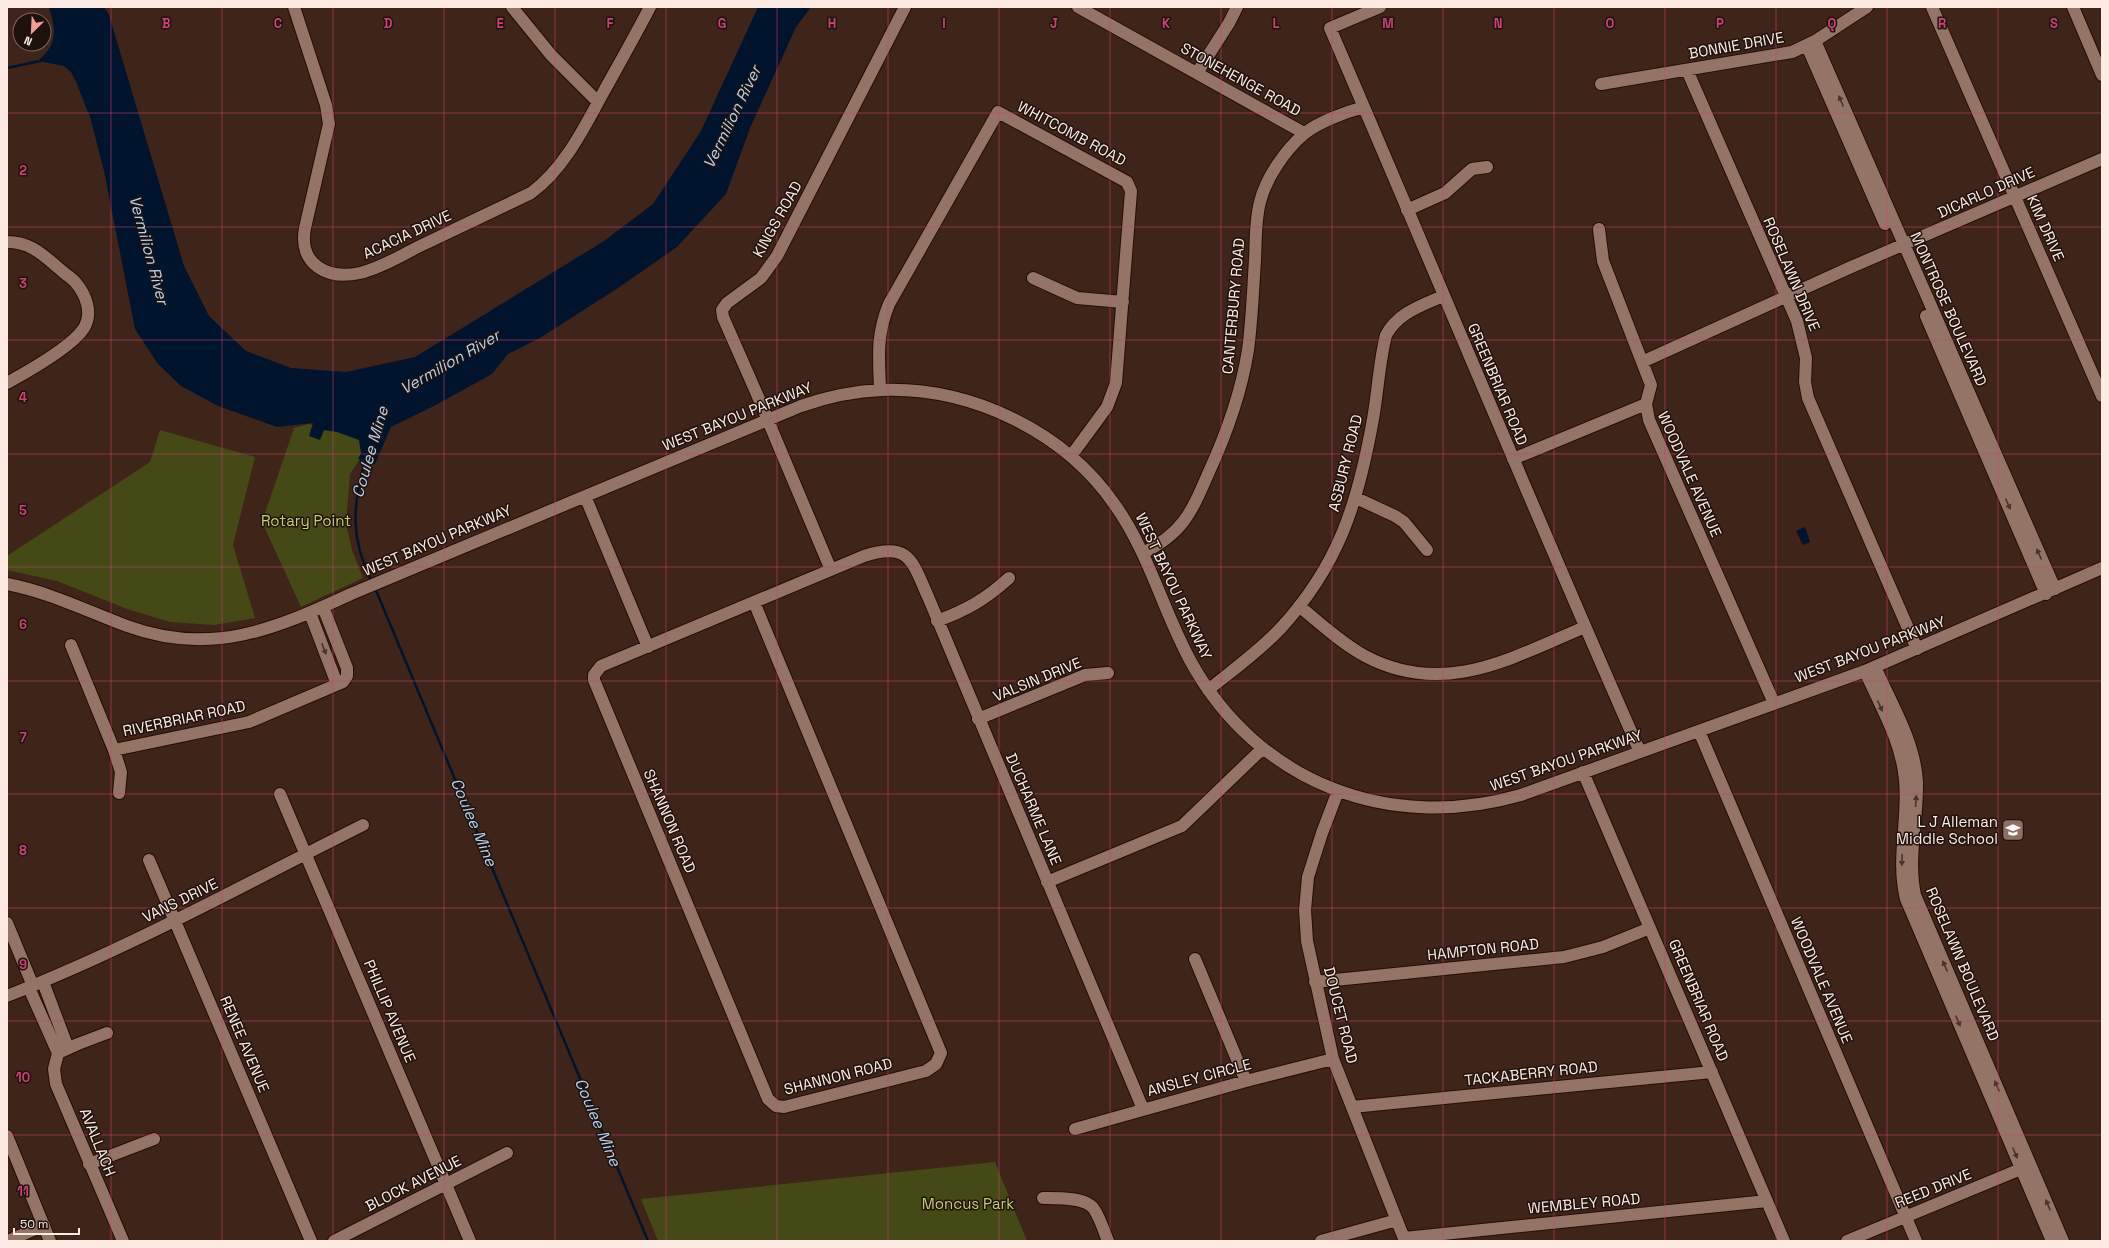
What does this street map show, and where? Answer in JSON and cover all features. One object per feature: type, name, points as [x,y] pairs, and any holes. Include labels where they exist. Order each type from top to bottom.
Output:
[{"type":"street","name":"ACACIA DRIVE","points":[[294,7],[326,105],[329,124],[305,228],[304,244],[306,251],[315,265],[332,274],[350,274],[371,270],[531,193],[552,174],[598,102],[650,7]]},
{"type":"street","points":[[512,7],[551,56],[598,102]]},
{"type":"street","name":"KINGS ROAD","points":[[831,570],[722,317],[722,310],[727,303],[754,284],[777,256],[905,7]]},
{"type":"street","name":"STONEHENGE ROAD","points":[[1078,7],[1304,134]]},
{"type":"street","points":[[1197,73],[1229,23],[1237,7]]},
{"type":"street","name":"GREENBRIAR ROAD","points":[[1380,7],[1330,28],[1443,296],[1640,752]]},
{"type":"street","name":"BONNIE DRIVE","points":[[1600,84],[1792,52],[1811,43],[1867,7]]},
{"type":"street","name":"KIM DRIVE","points":[[1932,7],[2102,396]]},
{"type":"street","points":[[2073,7],[2102,75]]},
{"type":"street","name":"MONTROSE BOULEVARD","points":[[1811,43],[2050,592]]},
{"type":"street","name":"ROSELAWN DRIVE","points":[[1687,70],[1800,329],[1805,346],[1808,398],[1917,649]]},
{"type":"street","name":"CANTERBURY ROAD","points":[[1142,552],[1172,535],[1189,515],[1230,424],[1240,394],[1248,348],[1260,202],[1273,172],[1289,150],[1304,134],[1340,114],[1364,107]]},
{"type":"street","name":"WHITCOMB ROAD","points":[[880,390],[879,337],[883,319],[889,304],[998,112],[1127,182],[1130,191],[1118,371],[1112,395],[1100,418],[1071,456]]},
{"type":"street","name":"DICARLO DRIVE","points":[[1642,362],[1786,297],[2102,159]]},
{"type":"street","points":[[1407,210],[1445,193],[1460,182],[1472,169],[1487,167]]},
{"type":"street","name":"WOODVALE AVENUE","points":[[1599,229],[1603,261],[1651,387],[1646,404],[1648,420],[1774,703]]},
{"type":"street","points":[[7,242],[24,244],[38,250],[76,282],[85,297],[88,310],[83,329],[70,341],[32,369],[7,383]]},
{"type":"street","points":[[1033,278],[1077,298],[1123,302]]},
{"type":"street","name":"ASBURY ROAD","points":[[1208,690],[1263,645],[1300,606],[1319,579],[1336,548],[1356,498],[1373,418],[1386,335],[1392,324],[1402,315],[1443,296]]},
{"type":"street","name":"WEST BAYOU PARKWAY","points":[[7,584],[51,595],[128,626],[173,638],[205,640],[260,632],[310,613],[351,594],[767,419],[823,398],[880,390],[939,394],[979,404],[1032,428],[1071,456],[1093,477],[1116,505],[1142,552],[1189,659],[1208,690],[1231,719],[1263,748],[1295,770],[1338,791],[1384,804],[1405,807],[1450,808],[1500,801],[1870,669],[2050,592],[2102,568]]},
{"type":"street","points":[[1514,459],[1646,404]]},
{"type":"street","points":[[585,496],[648,647]]},
{"type":"street","points":[[1356,498],[1400,519],[1427,550]]},
{"type":"street","name":"DUCHARME LANE","points":[[872,553],[891,550],[901,552],[907,557],[915,568],[1143,1109]]},
{"type":"street","name":"SHANNON ROAD","points":[[754,602],[940,1047],[940,1058],[932,1068],[926,1071],[784,1107],[776,1106],[768,1099],[594,680],[594,672],[601,666],[648,647],[754,602],[872,553]]},
{"type":"street","points":[[938,621],[956,614],[988,597],[1009,578]]},
{"type":"street","points":[[1300,606],[1333,633],[1364,655],[1396,669],[1423,674],[1458,674],[1492,666],[1585,627]]},
{"type":"street","name":"RIVERBRIAR ROAD","points":[[114,750],[249,722],[343,682],[347,676],[347,668],[323,607]]},
{"type":"street","points":[[310,613],[337,684]]},
{"type":"street","points":[[71,645],[114,750],[120,772],[119,793]]},
{"type":"street","name":"ROSELAWN BOULEVARD","points":[[1870,669],[1907,740],[1907,757],[1917,781],[1909,830],[1915,909],[2026,1166],[2063,1241]]},
{"type":"street","name":"VALSIN DRIVE","points":[[978,719],[1085,675],[1108,672]]},
{"type":"street","name":"WOODVALE AVENUE","points":[[1699,731],[1916,1241]]},
{"type":"street","points":[[1047,882],[1182,826],[1263,748]]},
{"type":"street","name":"GREENBRIAR ROAD","points":[[1583,772],[1784,1241]]},
{"type":"street","name":"DOUCET ROAD","points":[[1338,791],[1311,864],[1305,895],[1307,941],[1333,1059],[1396,1220],[1405,1239]]},
{"type":"street","name":"PHILLIP AVENUE","points":[[280,794],[470,1241]]},
{"type":"street","name":"VANS DRIVE","points":[[7,996],[35,985],[175,921],[363,825]]},
{"type":"street","name":"RENEE AVENUE","points":[[149,860],[311,1241]]},
{"type":"street","points":[[7,923],[64,1051],[107,1033]]},
{"type":"street","name":"HAMPTON ROAD","points":[[1315,982],[1564,957],[1598,949],[1650,928]]},
{"type":"street","points":[[1195,959],[1246,1081]]},
{"type":"street","name":"AVALLACH","points":[[64,1051],[54,1069],[56,1084],[123,1241]]},
{"type":"street","name":"ANSLEY CIRCLE","points":[[1075,1129],[1246,1081],[1333,1059]]},
{"type":"street","name":"TACKABERRY ROAD","points":[[1352,1107],[1712,1072]]},
{"type":"street","points":[[7,1136],[50,1241]]},
{"type":"street","points":[[89,1164],[154,1139]]},
{"type":"street","name":"BLOCK AVENUE","points":[[334,1241],[507,1153]]},
{"type":"street","name":"ROSELAWN BOULEVARD","points":[[2026,1166],[2052,1241]]},
{"type":"street","name":"REED DRIVE","points":[[1847,1241],[2026,1166]]},
{"type":"street","points":[[1042,1198],[1064,1198],[1086,1202],[1091,1205],[1095,1210],[1108,1241]]},
{"type":"street","name":"WEMBLEY ROAD","points":[[1405,1239],[1767,1201]]},
{"type":"street","points":[[1321,1241],[1396,1220]]},
{"type":"street","points":[[8,1241],[44,1225]]},
{"type":"green space","name":"Rotary Point","points":[[309,424],[362,438],[364,453],[350,474],[346,524],[352,550],[363,578],[301,607],[262,522],[294,428]]},
{"type":"green space","points":[[160,430],[255,457],[233,545],[255,618],[214,625],[170,622],[127,609],[57,581],[7,570],[7,556],[150,462]]},
{"type":"green space","name":"Moncus Park","points":[[995,1162],[1027,1241],[658,1241],[641,1199]]},
{"type":"water","name":"Vermilion River","points":[[49,7],[104,7],[109,15],[184,266],[209,316],[246,351],[291,368],[346,372],[415,357],[604,241],[653,204],[701,131],[758,7],[811,7],[796,27],[750,128],[726,194],[677,247],[618,288],[540,338],[508,354],[492,374],[434,406],[391,427],[375,464],[358,459],[361,453],[359,440],[337,432],[324,430],[320,440],[309,436],[313,423],[277,427],[218,406],[181,386],[158,364],[135,329],[104,171],[90,117],[71,72],[64,66],[38,61],[46,52],[52,52],[54,30],[52,12],[50,12]]},
{"type":"water","points":[[1805,527],[1810,542],[1803,545],[1796,531]]},
{"type":"waterway","points":[[7,68],[40,61]]},
{"type":"waterway","name":"Coulee Mine","points":[[366,459],[358,491],[356,521],[360,551],[372,582]]},
{"type":"waterway","name":"Coulee Mine","points":[[375,588],[648,1241]]},
{"type":"place","name":"L J Alleman Middle School","points":[[2013,830]]}]
